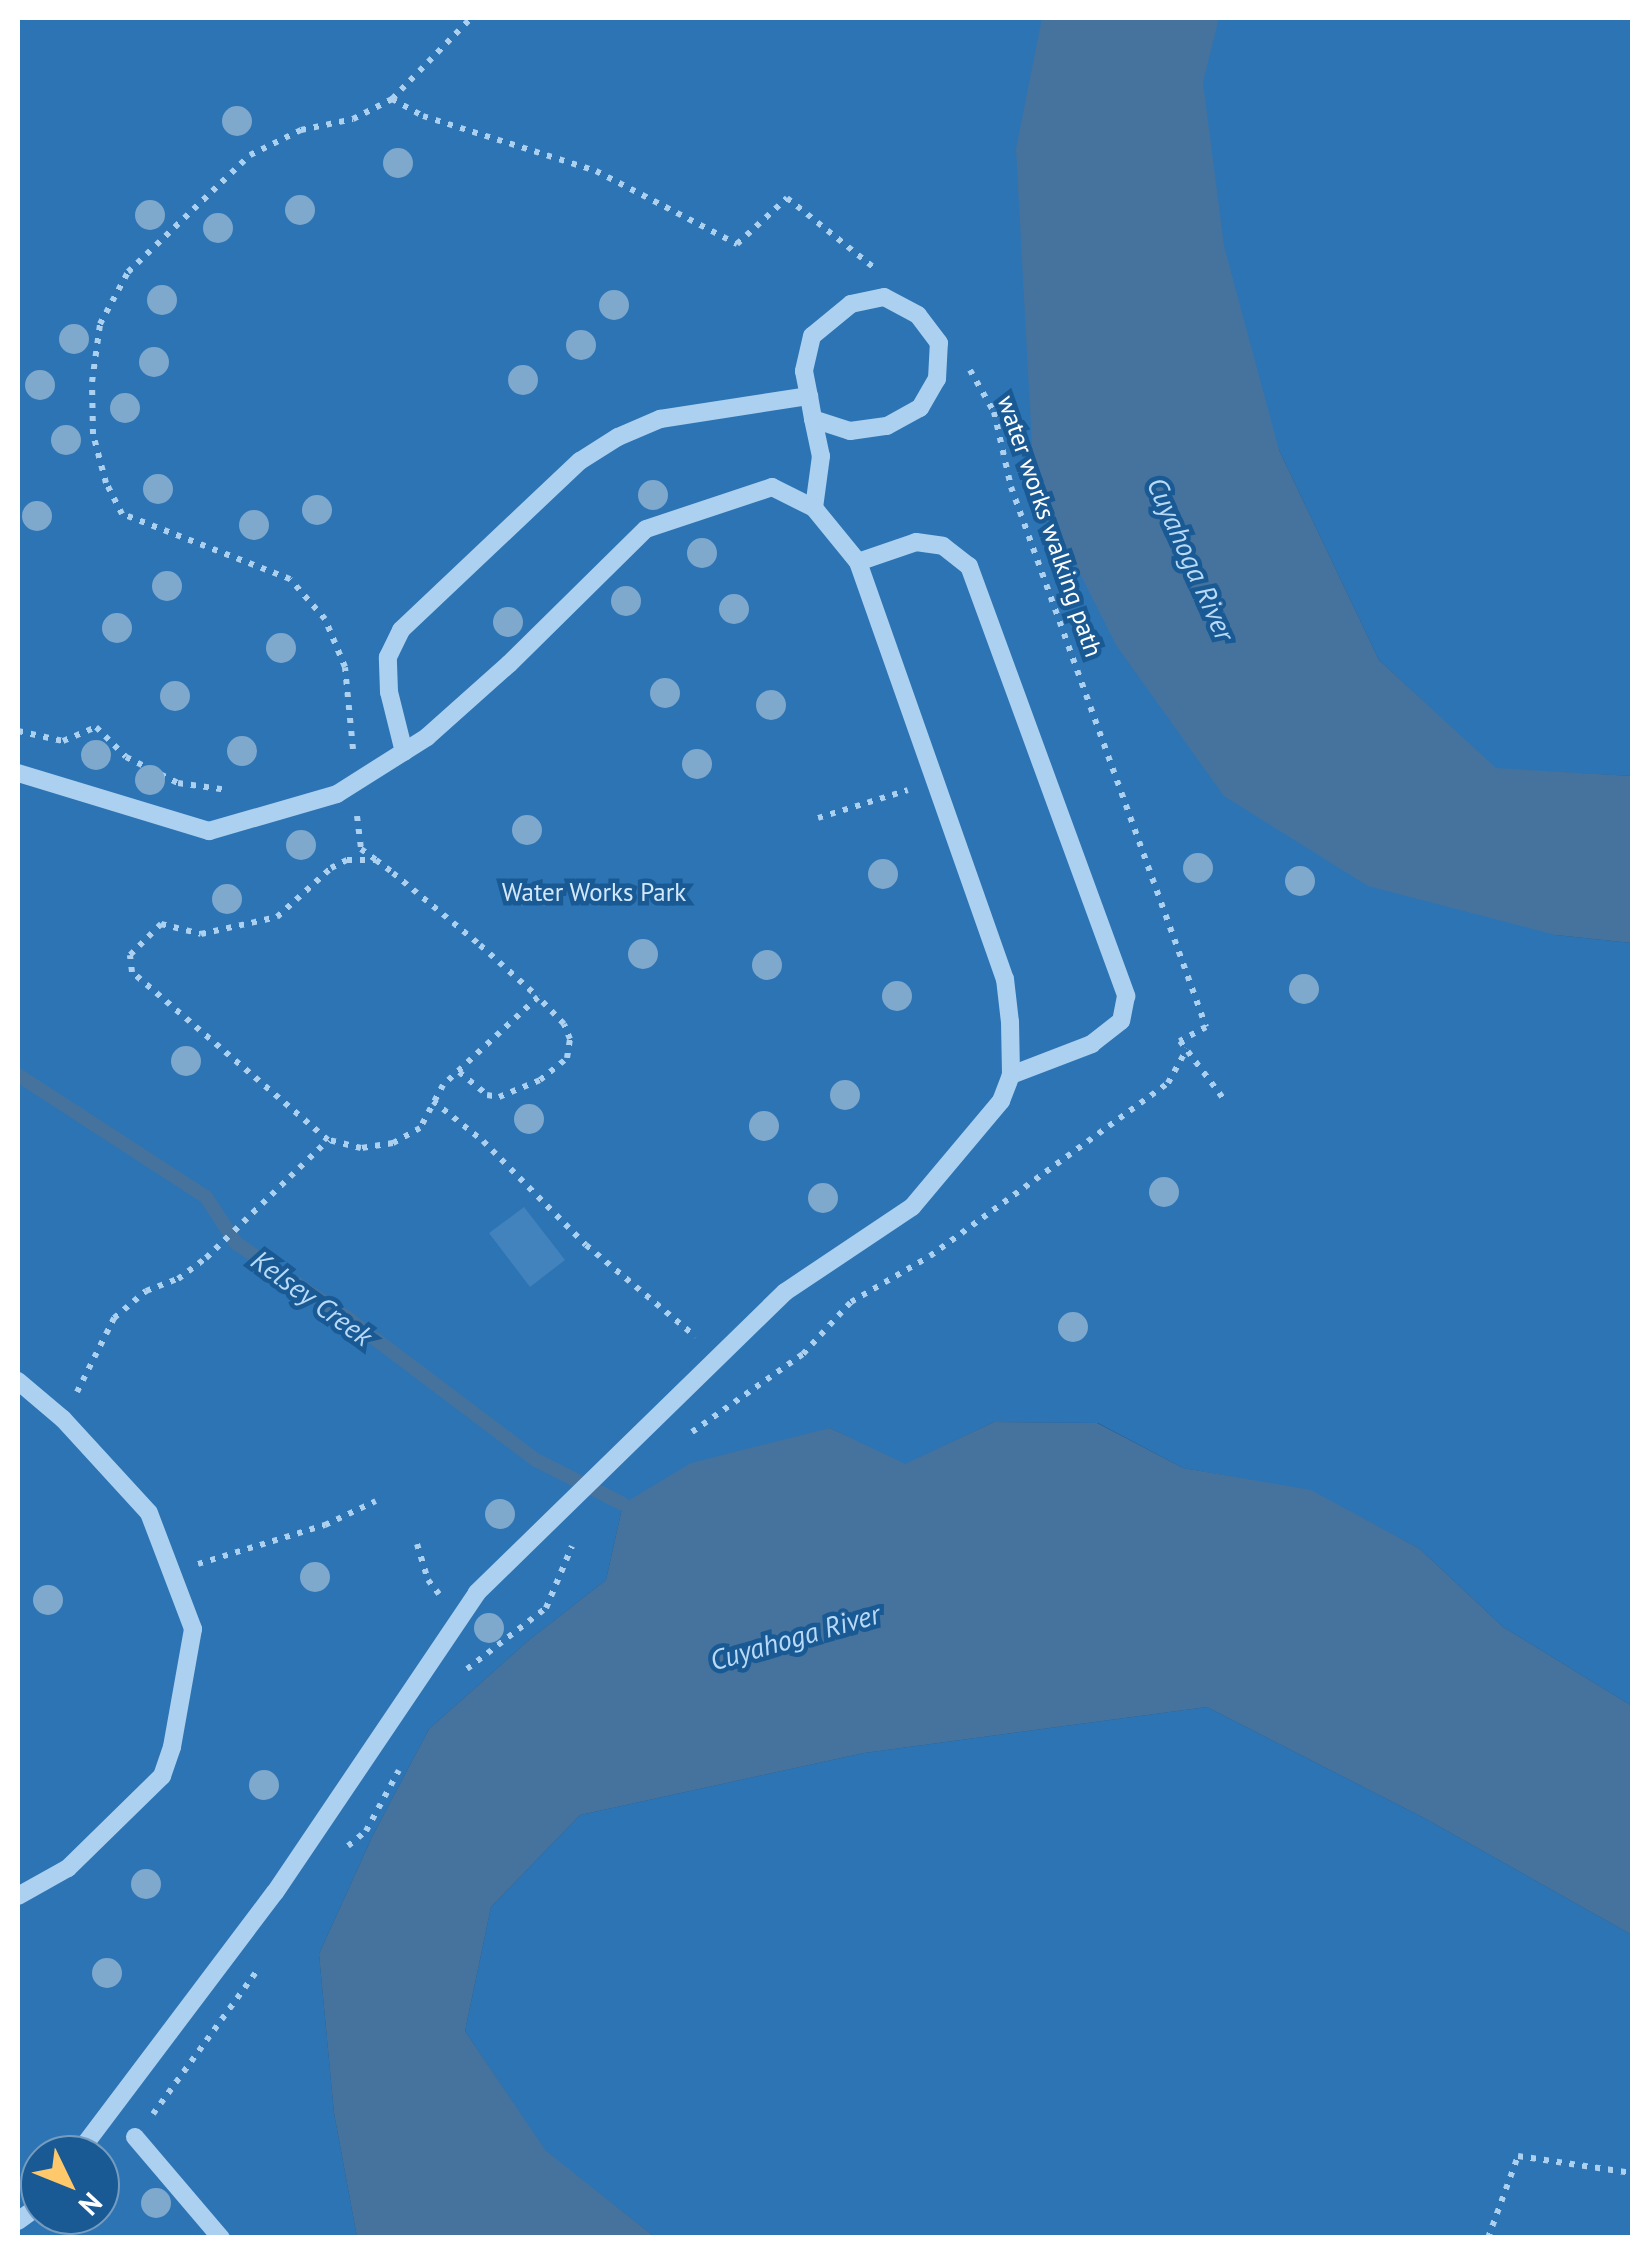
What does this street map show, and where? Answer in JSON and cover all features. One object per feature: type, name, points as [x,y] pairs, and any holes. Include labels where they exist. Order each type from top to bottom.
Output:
[{"type":"lane","points":[[813,419],[850,431],[887,426],[920,408],[937,378],[939,343],[918,315],[884,297],[851,304],[812,336],[804,372],[813,419],[821,456],[814,508]]},
{"type":"lane","points":[[404,752],[389,692],[388,656],[401,630],[580,462],[618,436],[660,420],[809,396]]},
{"type":"lane","points":[[18,773],[209,830],[337,794],[404,752],[509,664],[646,529],[772,487],[814,508],[858,562],[1005,979],[1011,1075],[1001,1101],[912,1207],[785,1292],[477,1593],[275,1892],[93,2135]]},
{"type":"lane","points":[[858,562],[916,542],[943,546],[969,566],[1126,996],[1121,1021],[1092,1044],[1011,1075]]},
{"type":"lane","points":[[18,1382],[64,1419],[149,1514],[192,1629],[172,1747],[162,1776],[68,1868],[18,1896]]},
{"type":"lane","points":[[136,2137],[221,2238]]},
{"type":"path","points":[[459,1072],[487,1095],[499,1097],[540,1080],[567,1058],[570,1040],[564,1024],[538,996],[361,848],[356,830],[357,782],[345,667],[325,618],[290,579],[122,514],[106,483],[92,434],[92,382],[100,324],[128,272],[186,216],[250,155],[302,130],[353,119],[392,99],[471,18]]},
{"type":"path","points":[[392,99],[423,116],[596,171],[736,244],[788,198],[875,268]]},
{"type":"path","name":"water works walking path","points":[[961,358],[994,412],[1012,487],[1206,1027],[1180,1041],[1187,1049]]},
{"type":"path","points":[[18,731],[63,741],[96,727],[126,757],[178,783],[246,792]]},
{"type":"path","points":[[337,757],[353,748]]},
{"type":"path","points":[[818,818],[935,782]]},
{"type":"path","points":[[376,860],[347,860],[331,868],[277,918],[201,934],[161,924],[130,955],[132,972],[328,1140],[360,1148],[393,1143],[420,1128],[434,1101],[459,1072],[538,996]]},
{"type":"path","points":[[689,1434],[804,1354],[851,1302],[930,1256],[1168,1083],[1187,1049],[1226,1102]]},
{"type":"path","points":[[434,1101],[484,1141],[586,1245],[701,1342]]},
{"type":"path","points":[[64,1419],[114,1318],[146,1291],[178,1279],[206,1258],[328,1140]]},
{"type":"path","points":[[171,1572],[325,1525],[376,1501]]},
{"type":"path","points":[[417,1544],[428,1580],[461,1617]]},
{"type":"path","points":[[1488,2238],[1518,2156],[1632,2173]]},
{"type":"green space","name":"Water Works Park","points":[[18,18],[1632,18],[1632,776],[1496,769],[1379,660],[1279,450],[1027,340],[1556,935],[1632,943],[1632,1706],[1503,1627],[1420,1549],[1311,1491],[1183,1468],[1098,1423],[994,1422],[904,1465],[830,1428],[623,1504],[606,1580],[529,1640],[429,1729],[373,1835],[319,1954],[334,2113],[357,2237],[18,2237]]},
{"type":"green space","points":[[1207,1707],[1426,1819],[1632,1935],[1632,2237],[655,2237],[546,2152],[465,2031],[491,1907],[580,1815],[864,1753]]},
{"type":"water","name":"Cuyahoga River","points":[[1042,18],[1219,18],[1203,82],[1224,246],[1279,450],[1379,660],[1496,768],[1632,776],[1632,943],[1556,935],[1368,886],[1224,796],[1116,645],[1034,482],[1016,149]]},
{"type":"water","name":"Cuyahoga River","points":[[994,1422],[1097,1423],[1183,1468],[1311,1490],[1420,1549],[1503,1627],[1632,1706],[1632,1935],[1426,1819],[1207,1707],[864,1753],[580,1815],[491,1907],[465,2031],[546,2151],[655,2237],[357,2237],[334,2113],[319,1954],[373,1835],[429,1729],[529,1640],[606,1580],[623,1504],[691,1463],[830,1428],[905,1464]]},
{"type":"building","points":[[524,1207],[565,1260],[530,1287],[489,1233]]},
{"type":"waterway","name":"Kelsey Creek","points":[[18,1075],[206,1197],[236,1243],[350,1320],[536,1460],[623,1504]]}]
